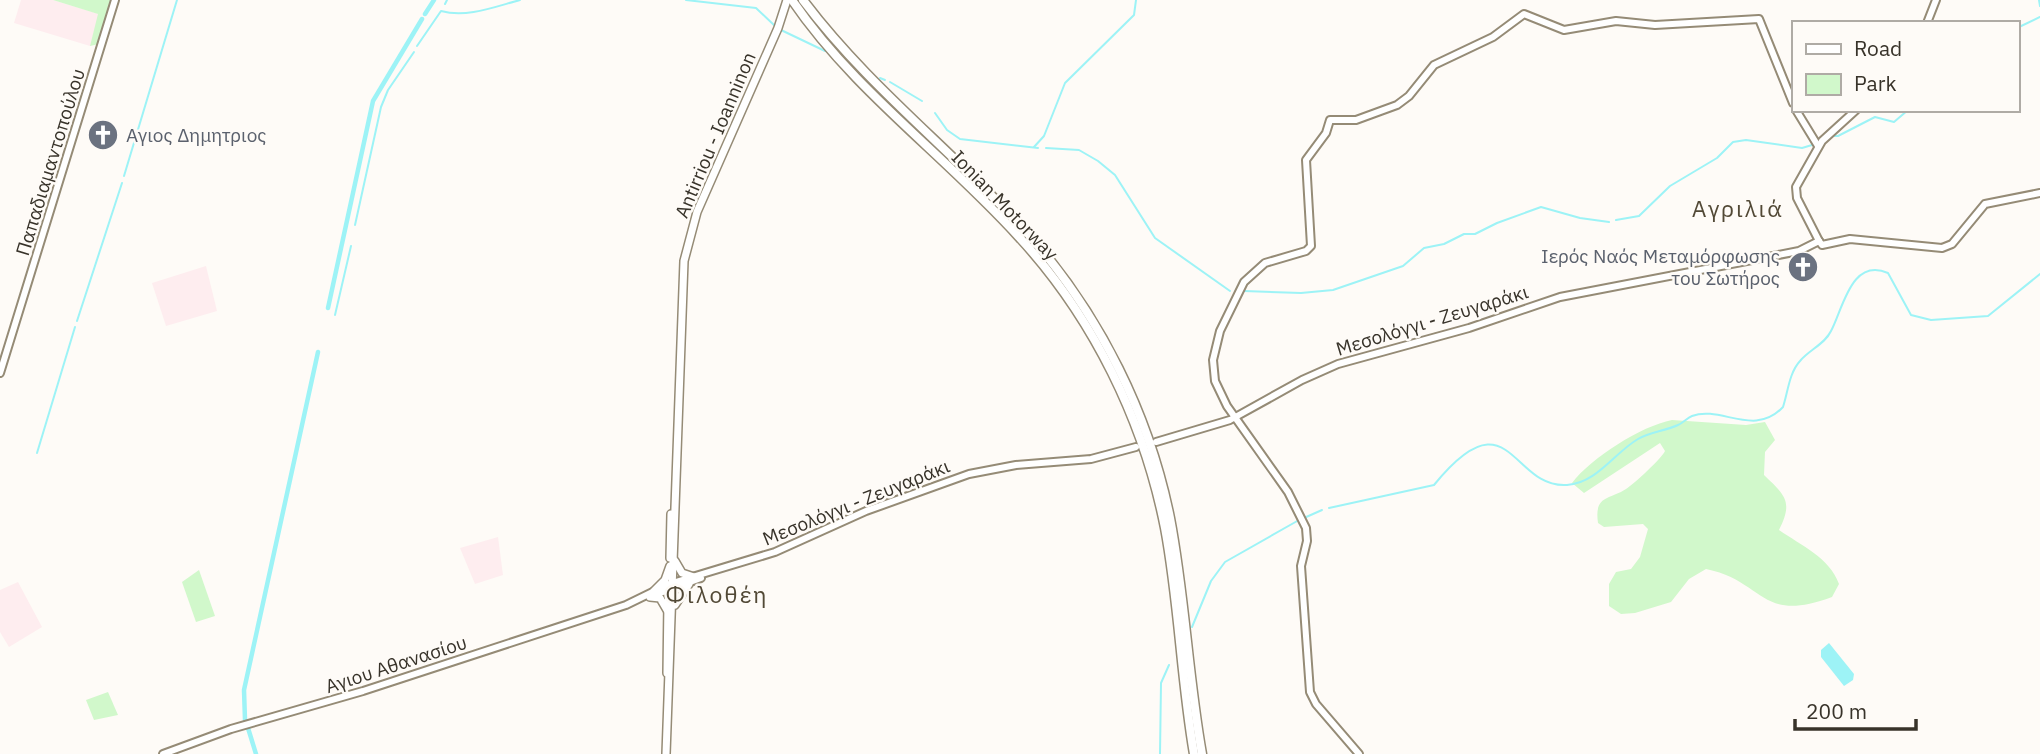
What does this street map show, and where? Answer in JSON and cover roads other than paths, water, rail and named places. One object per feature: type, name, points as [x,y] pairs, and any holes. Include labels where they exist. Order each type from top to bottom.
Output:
[{"type":"highway","name":"Ionian Motorway","points":[[790,0],[1031,237],[1064,278],[1107,346],[1140,419],[1165,494],[1178,567],[1202,754]]},
{"type":"highway","name":"Ionian Motorway","points":[[803,0],[813,21],[855,77],[1022,240],[1071,303],[1105,359],[1141,443],[1164,526],[1195,754]]},
{"type":"main road","name":"Παπαδιαμαντοπούλου","points":[[0,373],[115,0]]},
{"type":"main road","name":"Antirriou - Ioanninon","points":[[666,754],[681,288],[688,238],[790,0]]},
{"type":"main road","points":[[1928,21],[1936,0]]},
{"type":"main road","points":[[1359,754],[1316,704],[1310,692],[1301,566],[1307,541],[1306,528],[1298,508],[1217,386],[1213,349],[1234,297],[1248,278],[1265,262],[1303,252],[1311,246],[1306,160],[1326,133],[1331,119],[1356,120],[1396,105],[1409,96],[1434,65],[1493,37],[1523,14],[1564,30],[1616,21],[1660,25],[1759,19],[1792,101]]},
{"type":"main road","points":[[1797,112],[1818,146]]},
{"type":"main road","points":[[1819,241],[1796,190],[1818,146],[1854,112]]},
{"type":"main road","name":"Μεσολόγγι - Ζευγαράκι","points":[[1156,442],[1236,417],[1330,367],[1469,328],[1560,298],[1799,251],[1819,241],[1822,245],[1858,239],[1941,248],[1951,244],[1985,204],[2040,193]]},
{"type":"main road","name":"Μεσολόγγι - Ζευγαράκι","points":[[671,587],[775,552],[866,511],[969,474],[1004,466],[1091,459],[1136,447]]},
{"type":"main road","points":[[672,562],[691,580],[678,595],[670,613],[660,598],[652,594],[666,580],[672,562]]},
{"type":"main road","name":"Αγιου Αθανασίου","points":[[163,754],[237,727],[368,690],[671,587]]},
{"type":"water","points":[[1829,643],[1854,674],[1853,680],[1844,686],[1821,657],[1821,650]]},
{"type":"waterway","points":[[124,176],[177,0]]},
{"type":"waterway","points":[[425,14],[434,0]]},
{"type":"waterway","points":[[445,4],[447,0]]},
{"type":"waterway","points":[[417,46],[441,11],[471,12],[520,0]]},
{"type":"waterway","points":[[686,0],[756,8],[775,26]]},
{"type":"waterway","points":[[1034,147],[1044,136],[1065,83],[1134,15],[1136,0]]},
{"type":"waterway","points":[[2039,0],[2040,6]]},
{"type":"waterway","points":[[2019,27],[2040,17]]},
{"type":"waterway","points":[[328,308],[373,101],[422,19]]},
{"type":"waterway","points":[[781,30],[825,51]]},
{"type":"waterway","points":[[355,225],[381,107],[388,90],[414,52]]},
{"type":"waterway","points":[[880,78],[885,80]]},
{"type":"waterway","points":[[890,82],[922,101]]},
{"type":"waterway","points":[[1833,136],[1875,117],[1894,122],[1906,112]]},
{"type":"waterway","points":[[935,113],[947,130],[960,139],[1038,148]]},
{"type":"waterway","points":[[1616,220],[1639,216],[1670,186],[1717,158],[1733,142],[1746,140],[1802,148],[1812,145]]},
{"type":"waterway","points":[[1046,148],[1079,150],[1098,161],[1115,175],[1155,238],[1230,291]]},
{"type":"waterway","points":[[77,321],[122,183]]},
{"type":"waterway","points":[[1244,291],[1301,293],[1333,290],[1403,266],[1424,248],[1444,244],[1464,234],[1475,234],[1541,207],[1580,218],[1609,222]]},
{"type":"waterway","points":[[335,315],[351,246]]},
{"type":"waterway","points":[[1329,508],[1434,485],[1459,458],[1479,446],[1495,445],[1508,452],[1533,474],[1548,482],[1567,485],[1587,479],[1638,439],[1678,425],[1692,416],[1714,414],[1749,421],[1772,416],[1783,407],[1796,366],[1828,336],[1850,288],[1865,272],[1875,270],[1888,273],[1911,315],[1931,320],[1988,316],[2040,274]]},
{"type":"waterway","points":[[37,453],[75,327]]},
{"type":"waterway","points":[[245,720],[244,690],[318,352]]},
{"type":"waterway","points":[[1304,518],[1322,510]]},
{"type":"waterway","points":[[1192,627],[1211,581],[1225,562],[1299,520]]},
{"type":"waterway","points":[[1160,754],[1161,683],[1169,665]]},
{"type":"waterway","points":[[248,728],[256,754]]},
{"type":"place","name":"Αγιος Δημητριος","points":[[103,135]]},
{"type":"place","name":"Ιερός Ναός Μεταμόρφωσης του Σωτήρος","points":[[1803,267]]},
{"type":"district","name":"Αγριλιά","points":[[1738,209]]},
{"type":"district","name":"Φιλοθέη","points":[[717,595]]}]
